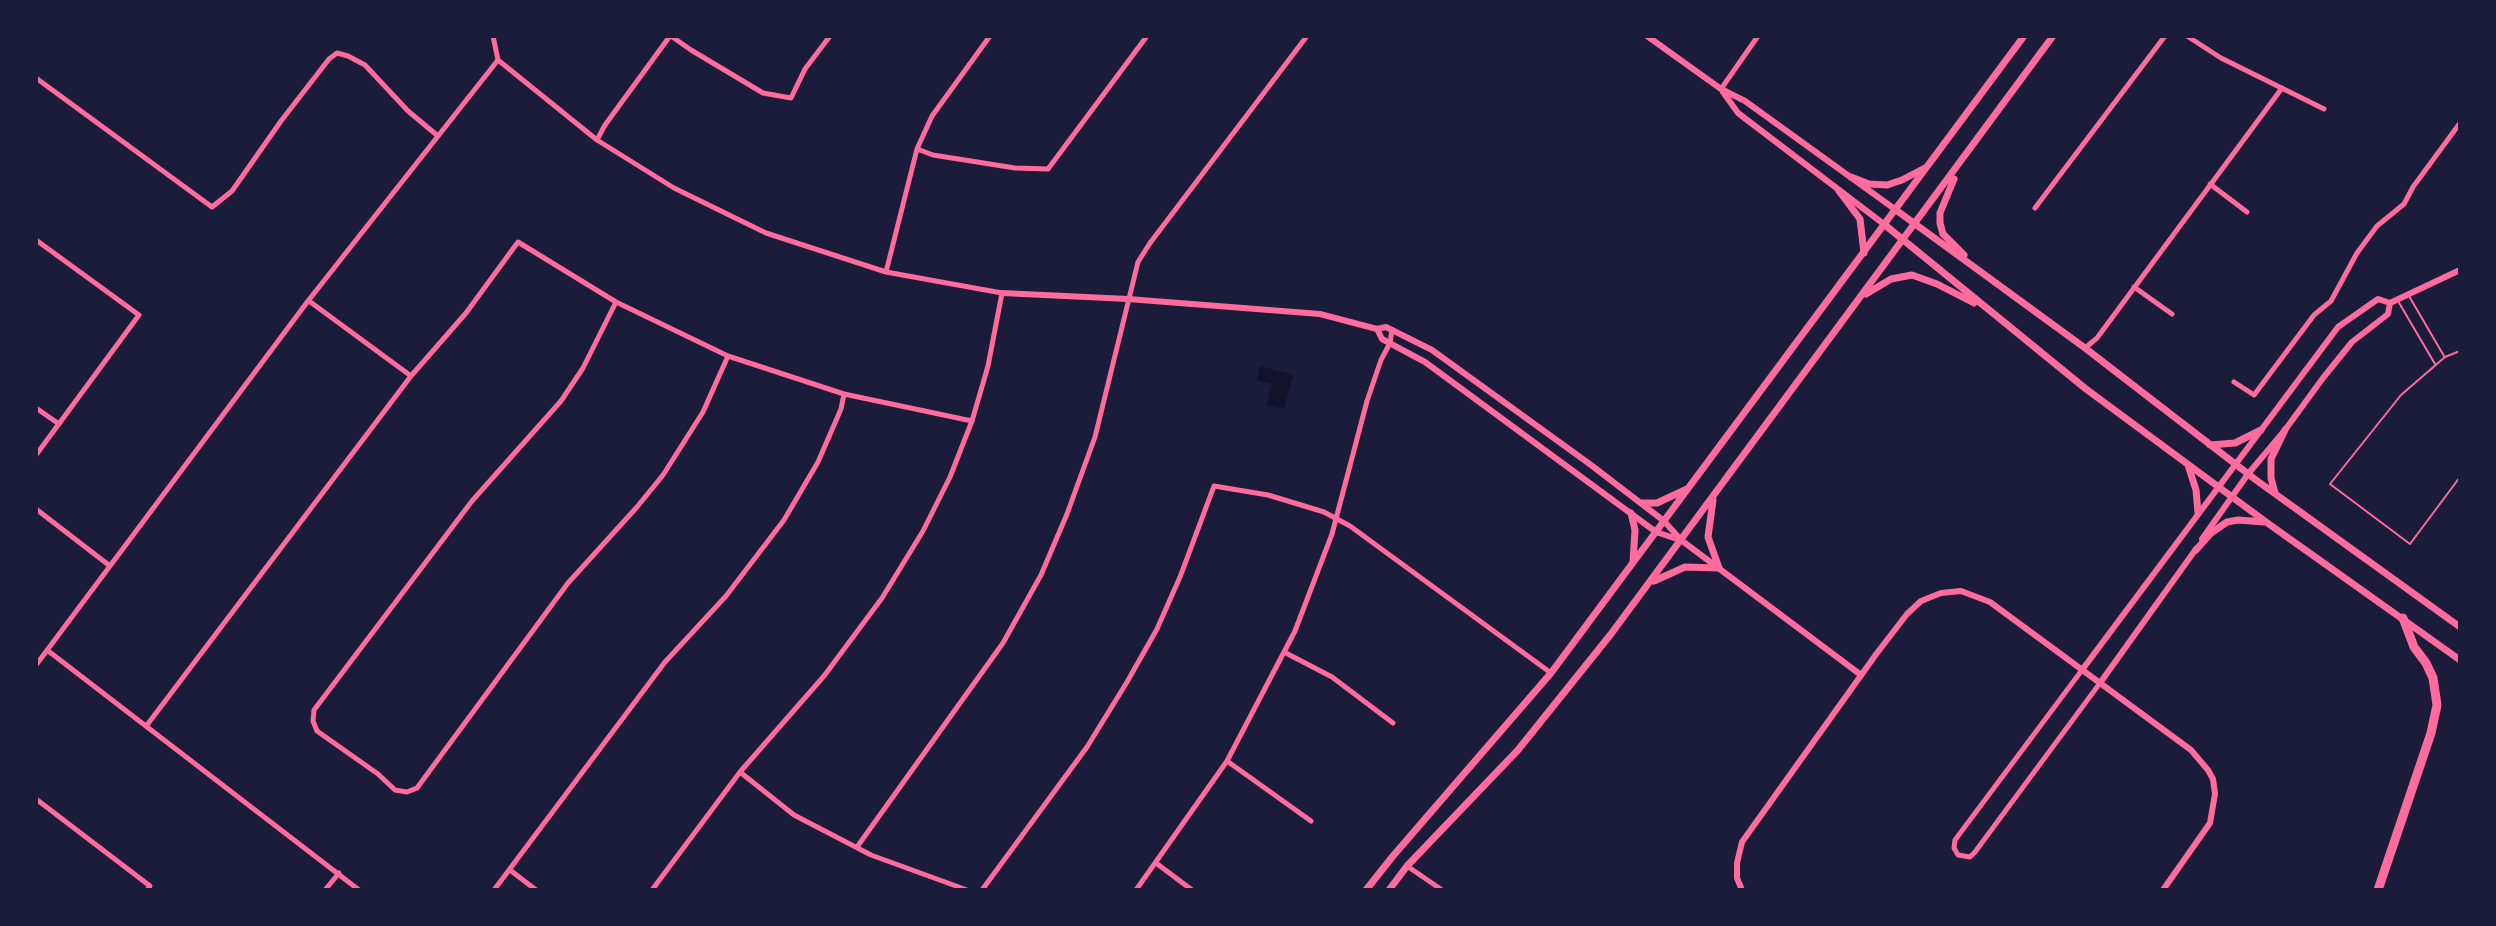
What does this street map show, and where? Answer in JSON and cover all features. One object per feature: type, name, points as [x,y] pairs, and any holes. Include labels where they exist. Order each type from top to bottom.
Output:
[{"type":"highway","points":[[2378,890],[2431,733],[2437,705],[2433,678],[2414,647],[2403,618]]},
{"type":"main road","points":[[1366,890],[1551,673],[2024,36]]},
{"type":"main road","points":[[1389,890],[1407,866],[1543,720],[1649,584],[2053,36]]},
{"type":"main road","points":[[1960,165],[1940,213],[1940,223],[1943,234],[1976,269]]},
{"type":"main road","points":[[1851,177],[1869,184],[1887,185],[1927,167]]},
{"type":"main road","points":[[1839,191],[1860,219],[1864,253]]},
{"type":"main road","points":[[1896,210],[2085,348],[2235,465],[2460,627]]},
{"type":"main road","points":[[1885,225],[2086,389],[2460,660]]},
{"type":"main road","points":[[1861,298],[1891,279],[1912,275],[1937,284],[1987,310]]},
{"type":"main road","points":[[2209,445],[2235,443],[2261,430]]},
{"type":"main road","points":[[2276,495],[2271,478],[2271,459],[2285,430]]},
{"type":"main road","points":[[2187,463],[2196,490],[2198,513]]},
{"type":"main road","points":[[1642,503],[1657,503],[1689,488]]},
{"type":"main road","points":[[1649,584],[1685,567],[1719,568],[1708,537],[1714,496]]},
{"type":"main road","points":[[1631,513],[1635,530],[1633,565]]},
{"type":"main road","points":[[2196,550],[2211,533],[2227,522],[2266,522]]},
{"type":"street","points":[[493,36],[498,60],[597,140],[674,188],[766,233],[886,272],[1002,293],[1320,314],[1377,329],[1386,327],[1432,350],[1642,503],[1681,540],[1861,675]]},
{"type":"street","points":[[597,140],[671,36],[763,93],[791,98],[805,69],[830,36]]},
{"type":"street","points":[[886,272],[917,149],[932,116],[990,36]]},
{"type":"street","points":[[917,149],[933,155],[1015,168],[1048,169],[1147,36]]},
{"type":"street","points":[[857,847],[1003,643],[1041,575],[1095,437],[1138,262],[1307,36]]},
{"type":"street","points":[[1647,36],[1721,89],[1745,101],[1896,210]]},
{"type":"street","points":[[1721,89],[1758,36]]},
{"type":"street","points":[[2035,208],[2165,36]]},
{"type":"street","points":[[2187,36],[2221,58],[2324,109]]},
{"type":"street","points":[[36,78],[212,207],[232,191],[281,121],[337,53],[365,65],[408,111],[438,136]]},
{"type":"street","points":[[36,665],[308,301],[498,60]]},
{"type":"street","points":[[2085,348],[2097,338],[2282,88]]},
{"type":"street","points":[[1721,89],[1738,113],[1885,225]]},
{"type":"street","points":[[2234,382],[2254,395],[2314,315],[2331,301],[2357,253],[2377,226],[2404,204],[2460,123]]},
{"type":"street","points":[[2210,184],[2247,212]]},
{"type":"street","points":[[36,240],[139,315],[36,455]]},
{"type":"street","points":[[147,725],[411,376],[466,313],[518,242],[616,302],[728,356],[844,394],[972,421]]},
{"type":"street","points":[[2394,301],[2388,314],[2352,342],[2231,496],[2196,550],[1975,852],[1970,857],[1958,855],[1954,848],[1955,840],[2338,327],[2378,299],[2394,301],[2460,270]]},
{"type":"street","points":[[2134,287],[2172,314]]},
{"type":"street","points":[[652,890],[740,772],[824,676],[882,598],[923,531],[950,477],[972,421],[988,366],[1002,293]]},
{"type":"street","points":[[308,301],[411,376]]},
{"type":"street","points":[[616,302],[583,368],[561,401],[472,501],[314,710],[313,721],[317,731],[395,790],[407,792],[417,788],[568,583],[663,475],[703,412],[728,356]]},
{"type":"street","points":[[1377,329],[1382,339],[1425,362],[1656,532],[1681,540]]},
{"type":"street","points":[[1136,890],[1227,761],[1295,631],[1336,519],[1367,401],[1390,343],[1392,330]]},
{"type":"street","points":[[494,890],[665,662],[745,573],[784,520],[818,462],[841,409],[844,394]]},
{"type":"street","points":[[36,408],[59,424]]},
{"type":"street","points":[[982,890],[1087,747],[1127,682],[1157,629],[1214,486],[1268,495],[1324,512],[1350,526],[1551,673]]},
{"type":"street","points":[[36,509],[110,566]]},
{"type":"street","points":[[1742,890],[1737,878],[1737,863],[1742,842],[1861,675],[1907,614],[1921,601],[1941,593],[1961,591],[1990,602],[2191,750],[2208,770],[2215,794],[2210,823],[2163,890]]},
{"type":"street","points":[[47,650],[359,890]]},
{"type":"street","points":[[1284,652],[1332,677],[1393,723]]},
{"type":"street","points":[[1227,761],[1311,821]]},
{"type":"street","points":[[740,772],[794,815],[857,847],[967,890]]},
{"type":"street","points":[[36,799],[150,886],[147,890]]},
{"type":"street","points":[[1156,863],[1192,890]]},
{"type":"street","points":[[1407,866],[1442,890]]},
{"type":"street","points":[[510,870],[536,890]]},
{"type":"street","points":[[325,890],[339,873]]},
{"type":"lane","points":[[2408,295],[2445,357]]},
{"type":"lane","points":[[2394,301],[2435,365]]},
{"type":"lane","points":[[2460,351],[2445,357],[2401,395],[2330,484],[2410,544],[2460,477]]},
{"type":"shaded area","points":[[1260,366],[1293,375],[1284,409],[1267,405],[1272,384],[1257,380]]}]
